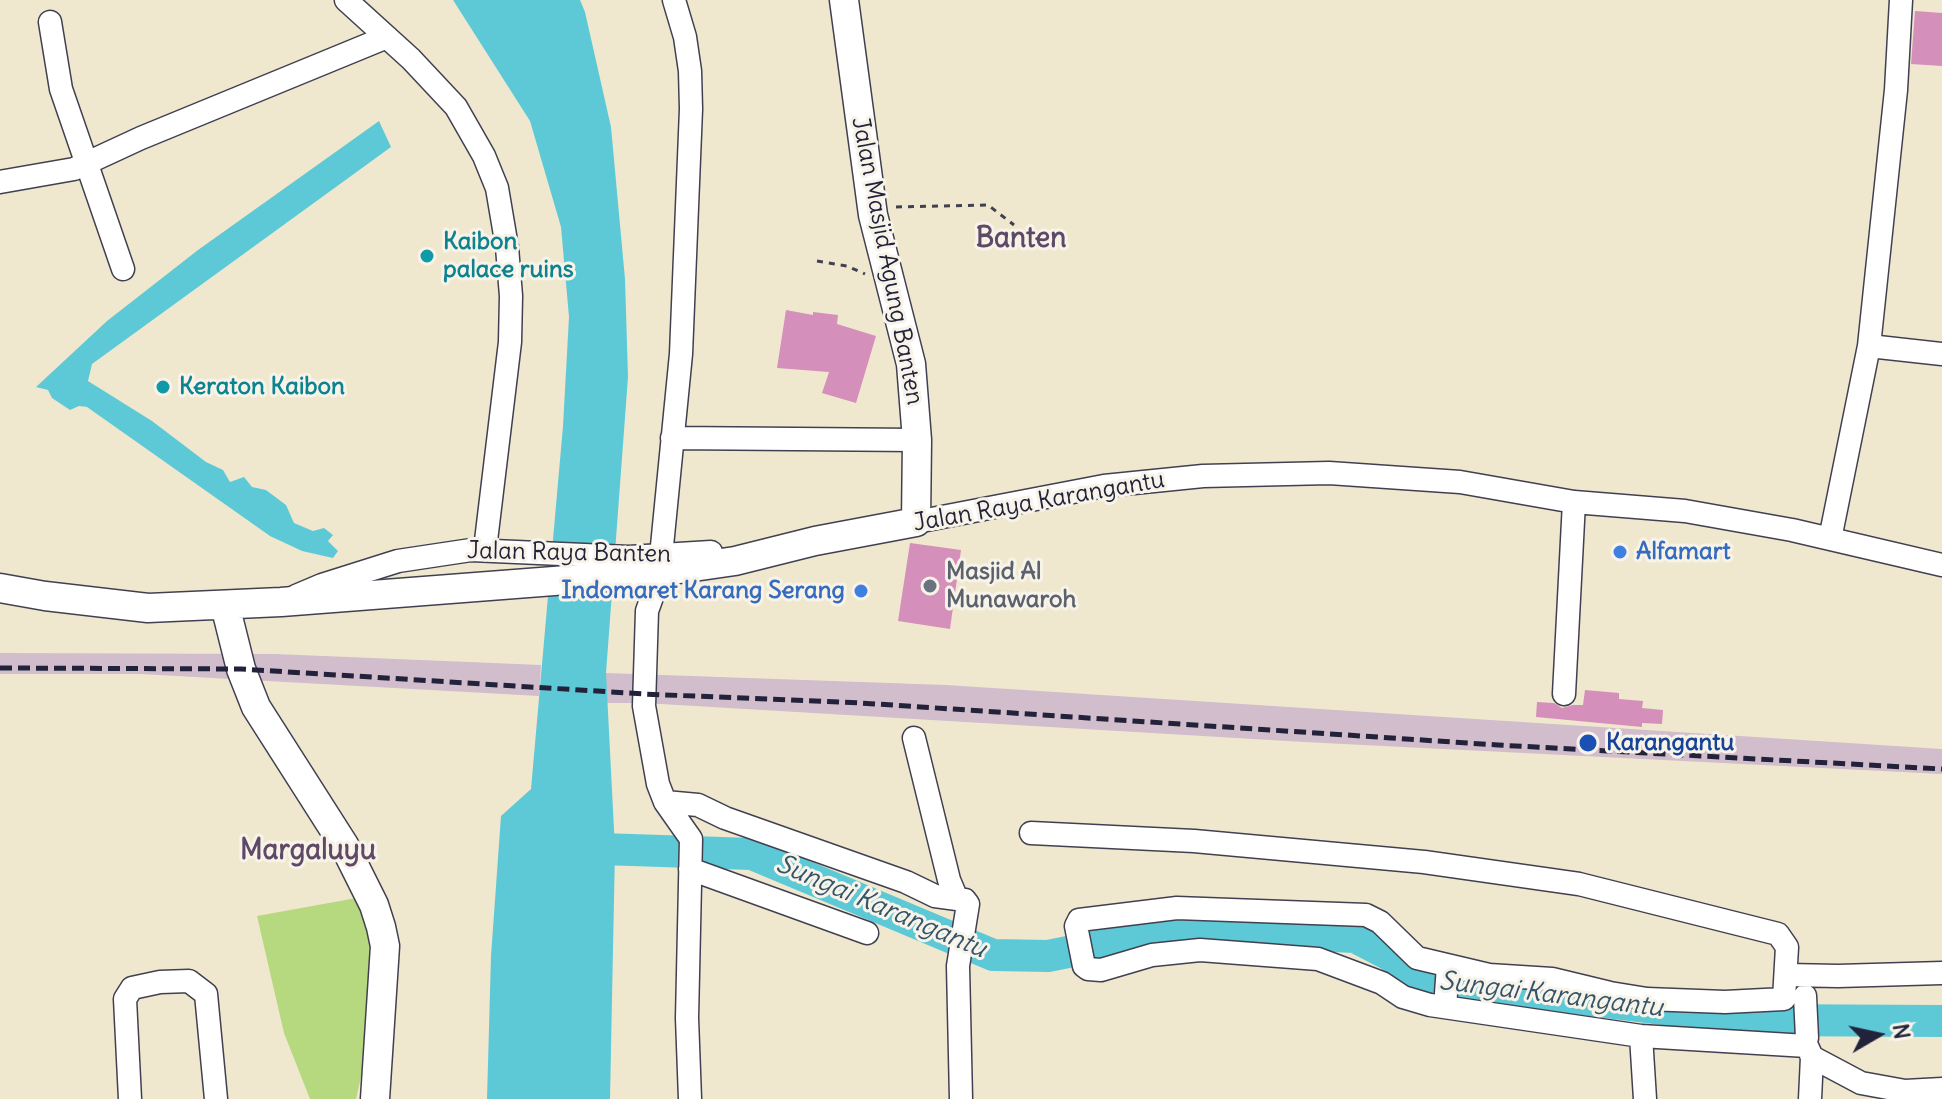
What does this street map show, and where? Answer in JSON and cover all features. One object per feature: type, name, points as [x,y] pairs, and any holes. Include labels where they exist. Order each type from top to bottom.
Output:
[{"type":"main road","name":"Jalan Masjid Agung Banten","points":[[844,0],[872,207],[911,364],[917,440],[916,522]]},
{"type":"main road","name":"Jalan Raya Karangantu","points":[[517,584],[628,566],[735,561],[815,541],[916,522]]},
{"type":"main road","name":"Jalan Raya Banten","points":[[0,588],[148,608],[281,602],[517,584]]},
{"type":"main road","points":[[225,605],[241,669],[256,707],[344,845],[374,905],[381,927],[385,946],[375,1099]]},
{"type":"street","points":[[346,0],[456,107],[484,156],[497,188],[507,247],[511,296],[510,342],[485,549]]},
{"type":"street","points":[[674,0],[687,49],[691,109],[681,354],[663,564],[647,611],[644,694],[658,784],[665,802],[691,839],[687,1018],[690,1099]]},
{"type":"street","points":[[1830,539],[1869,346],[1896,90],[1901,0]]},
{"type":"street","points":[[50,22],[61,89],[123,269]]},
{"type":"street","points":[[0,182],[65,172],[387,37]]},
{"type":"street","points":[[1869,346],[1942,354]]},
{"type":"street","points":[[672,438],[917,440]]},
{"type":"street","name":"Jalan Raya Karangantu","points":[[916,522],[1104,486],[1244,475],[1329,473],[1460,482],[1574,502],[1685,511],[1830,539],[1942,565]]},
{"type":"street","points":[[1564,694],[1574,502]]},
{"type":"street","name":"Jalan Raya Banten","points":[[281,602],[322,585],[398,561],[485,549],[628,566]]},
{"type":"street","points":[[914,738],[949,880],[961,909],[958,966],[961,1099]]},
{"type":"street","points":[[665,802],[698,805],[725,818],[906,882],[961,909]]},
{"type":"street","points":[[1031,833],[1194,841],[1424,862],[1579,884],[1778,934],[1787,947],[1784,999],[1725,1002],[1637,998],[1562,980],[1448,970],[1417,958],[1380,922],[1357,914],[1177,908],[1082,919],[1076,923],[1084,966],[1094,971],[1152,955],[1200,950],[1318,959],[1382,983],[1415,1001],[1446,1003],[1641,1036],[1807,1046],[1861,1083],[1905,1091],[1942,1089]]},
{"type":"street","points":[[690,867],[867,933]]},
{"type":"street","points":[[1446,1003],[1448,970]]},
{"type":"street","points":[[1787,975],[1942,973]]},
{"type":"street","points":[[130,1099],[125,999],[132,988],[160,982],[189,981],[206,994],[216,1099]]},
{"type":"street","points":[[1805,996],[1810,1047],[1810,1099]]},
{"type":"street","points":[[1641,1036],[1645,1099]]},
{"type":"path","points":[[872,207],[988,205],[1014,225]]},
{"type":"path","points":[[817,261],[847,266],[890,285]]},
{"type":"shaded area","points":[[0,653],[275,654],[541,665],[539,696],[141,674],[0,674]]},
{"type":"shaded area","points":[[606,673],[946,685],[1942,749],[1942,774],[606,703]]},
{"type":"green space","points":[[362,897],[375,936],[363,1068],[356,1099],[310,1099],[284,1033],[257,916]]},
{"type":"water","points":[[453,0],[580,0],[611,127],[625,279],[628,377],[606,673],[615,849],[610,1099],[487,1099],[491,956],[501,816],[531,789],[563,426],[569,317],[561,227],[530,121]]},
{"type":"water","points":[[379,121],[391,147],[92,364],[88,381],[152,421],[206,462],[223,470],[230,482],[244,477],[252,487],[266,490],[286,505],[294,523],[313,531],[324,528],[333,535],[328,541],[338,551],[333,558],[302,551],[270,536],[87,407],[70,410],[52,398],[48,390],[36,387],[107,321],[198,250]]},
{"type":"building","points":[[1915,11],[1942,13],[1942,66],[1911,64]]},
{"type":"building","points":[[786,310],[838,315],[837,324],[876,336],[856,403],[822,393],[829,372],[777,368]]},
{"type":"building","name":"Masjid Al Munawaroh","points":[[910,543],[961,550],[950,629],[898,621]]},
{"type":"building","points":[[1585,690],[1619,693],[1619,699],[1643,701],[1642,708],[1663,710],[1662,724],[1642,723],[1642,727],[1536,717],[1537,702],[1554,703],[1562,708],[1583,705]]},
{"type":"waterway","name":"Sungai Karangantu","points":[[571,848],[752,854],[993,955],[1048,956],[1183,929],[1355,937],[1428,980],[1753,1020],[1942,1021]]},
{"type":"railway","points":[[0,668],[241,669],[644,694],[861,703],[1498,745],[1942,769]]},
{"type":"place","name":"Kaibon palace ruins","points":[[427,256]]},
{"type":"place","name":"Keraton Kaibon","points":[[163,387]]},
{"type":"place","name":"Alfamart","points":[[1620,552]]},
{"type":"place","name":"Masjid Al Munawaroh","points":[[930,586]]},
{"type":"place","name":"Indomaret Karang Serang","points":[[861,591]]},
{"type":"place","name":"Karangantu","points":[[1588,743]]},
{"type":"district","name":"Banten","points":[[1021,239]]},
{"type":"district","name":"Margaluyu","points":[[308,851]]}]
